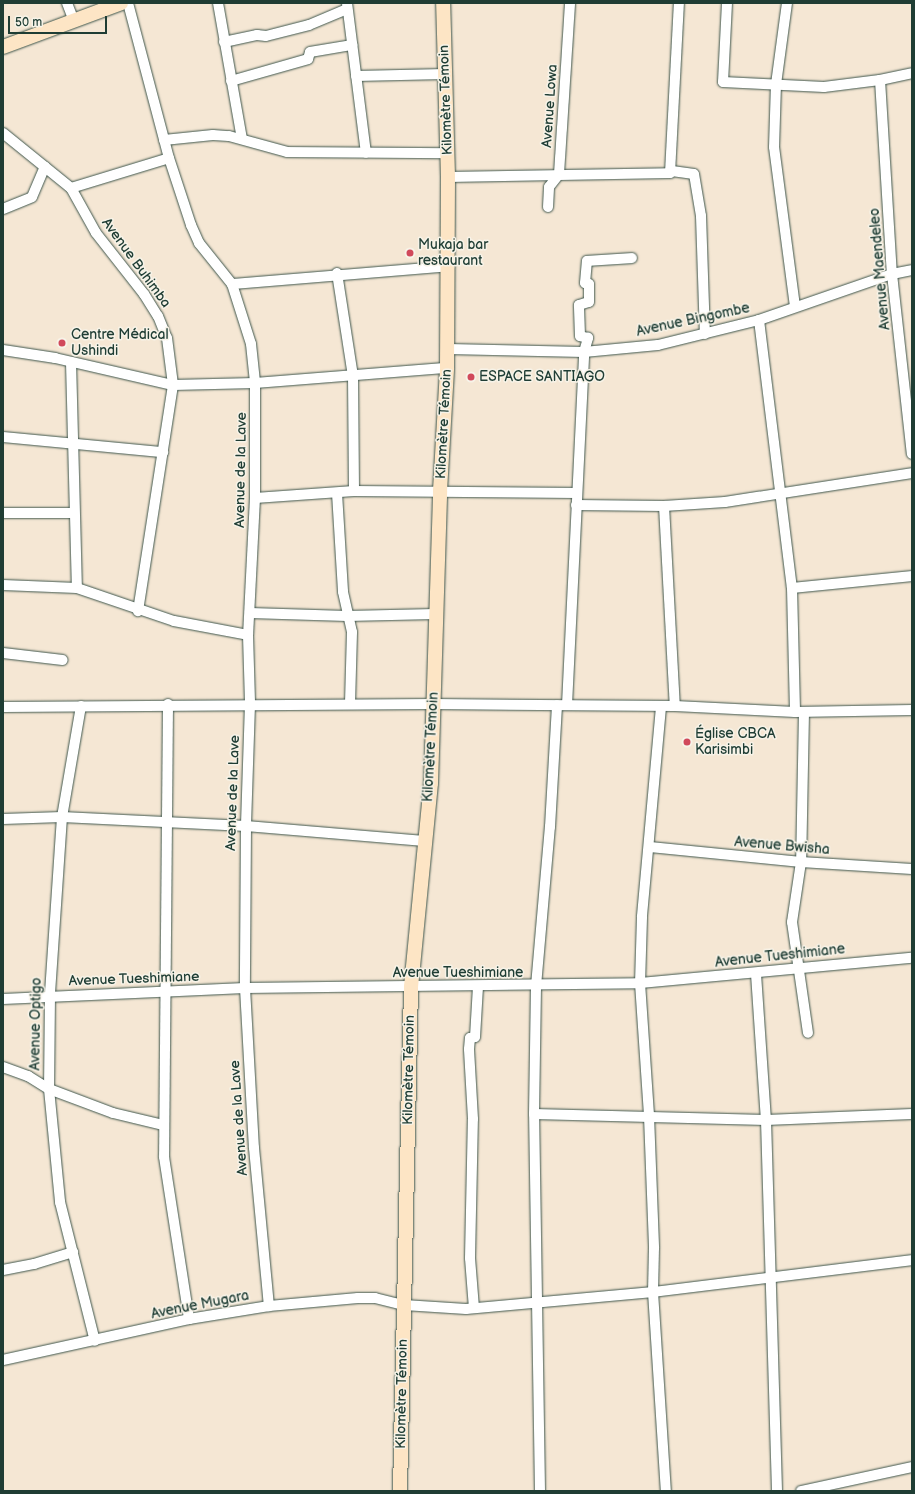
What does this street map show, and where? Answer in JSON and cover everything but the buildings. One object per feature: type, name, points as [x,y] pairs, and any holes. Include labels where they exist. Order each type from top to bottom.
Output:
[{"type":"main road","points":[[3,47],[121,3]]},
{"type":"main road","name":"Kilomètre Témoin","points":[[400,1491],[411,987],[424,841],[431,783],[435,614],[448,349],[448,177],[443,3]]},
{"type":"street","points":[[66,3],[74,21]]},
{"type":"street","points":[[128,3],[169,158],[191,225],[199,243],[232,284],[337,274],[449,266]]},
{"type":"street","points":[[218,3],[242,139]]},
{"type":"street","name":"Avenue Lowa","points":[[548,207],[549,187],[559,174],[570,3]]},
{"type":"street","points":[[672,171],[678,3]]},
{"type":"street","points":[[727,3],[723,82],[819,87],[880,80],[912,73]]},
{"type":"street","points":[[787,3],[776,84],[774,151],[795,306]]},
{"type":"street","points":[[224,42],[257,35],[266,36],[309,25],[347,6],[366,153]]},
{"type":"street","points":[[232,81],[308,59],[310,52],[352,45]]},
{"type":"street","points":[[356,76],[445,74]]},
{"type":"street","name":"Avenue Maendeleo","points":[[880,80],[892,274],[912,454]]},
{"type":"street","name":"Avenue Buhimba","points":[[3,133],[71,188],[96,232],[158,316],[168,338],[173,385],[138,610]]},
{"type":"street","points":[[164,140],[213,135],[242,139],[287,152],[447,153]]},
{"type":"street","points":[[71,188],[169,158]]},
{"type":"street","points":[[3,209],[32,196],[45,167]]},
{"type":"street","points":[[448,177],[669,173],[672,171],[694,174],[701,216],[705,334]]},
{"type":"street","points":[[567,705],[584,352],[588,338],[580,336],[579,305],[589,302],[589,284],[585,282],[587,261],[632,258]]},
{"type":"street","name":"Avenue Bingombe","points":[[448,349],[584,352],[658,345],[759,320],[795,306],[892,274],[912,270]]},
{"type":"street","points":[[337,274],[353,376],[354,491]]},
{"type":"street","name":"Avenue de la Lave","points":[[232,284],[251,344],[255,383],[255,498],[248,635],[250,704],[246,826],[245,988],[254,1148],[269,1306]]},
{"type":"street","points":[[759,320],[782,494],[792,588],[800,712],[801,862],[792,922],[808,1033]]},
{"type":"street","points":[[3,350],[71,362],[173,385],[255,383],[447,368]]},
{"type":"street","points":[[71,362],[77,588]]},
{"type":"street","points":[[3,437],[72,442],[163,452]]},
{"type":"street","points":[[576,505],[664,506],[782,494],[912,473]]},
{"type":"street","points":[[255,498],[354,491],[577,493]]},
{"type":"street","points":[[337,493],[347,616],[352,632],[350,704]]},
{"type":"street","points":[[664,506],[675,706]]},
{"type":"street","points":[[3,513],[74,513]]},
{"type":"street","points":[[792,588],[912,576]]},
{"type":"street","points":[[3,585],[77,588],[174,621],[248,635]]},
{"type":"street","points":[[250,612],[347,616],[435,614]]},
{"type":"street","points":[[3,653],[63,660]]},
{"type":"street","points":[[3,707],[168,704],[434,704],[675,706],[800,712],[912,710]]},
{"type":"street","points":[[168,704],[166,992],[163,1125],[164,1157],[189,1319]]},
{"type":"street","points":[[540,1491],[534,1114],[536,986],[550,827],[557,705]]},
{"type":"street","name":"Avenue Optigo","points":[[80,706],[62,817],[50,995],[49,1089],[60,1202],[95,1341]]},
{"type":"street","points":[[661,706],[650,847],[642,917],[640,983],[649,1116],[654,1248],[653,1292],[666,1491]]},
{"type":"street","points":[[3,819],[62,817],[246,826],[424,841]]},
{"type":"street","name":"Avenue Bwisha","points":[[650,847],[801,862],[912,869]]},
{"type":"street","name":"Avenue Tueshimiane","points":[[3,999],[50,995],[245,988],[536,986],[640,983],[756,974],[798,967],[912,958]]},
{"type":"street","points":[[756,974],[766,1120],[769,1279],[777,1491]]},
{"type":"street","points":[[474,1308],[470,1258],[473,1119],[469,1049],[470,1038],[475,1037],[478,986]]},
{"type":"street","points":[[3,1068],[28,1076],[49,1089],[113,1113],[163,1125]]},
{"type":"street","points":[[534,1114],[766,1120],[912,1114]]},
{"type":"street","points":[[3,1270],[34,1264],[73,1252]]},
{"type":"street","name":"Avenue Mugara","points":[[3,1360],[95,1341],[189,1319],[269,1306],[358,1298],[375,1298],[404,1305],[474,1308],[653,1292],[769,1279],[912,1260]]},
{"type":"street","points":[[801,1491],[815,1490],[912,1467]]},
{"type":"place","name":"Mukaja bar restaurant","points":[[410,253]]},
{"type":"place","name":"Centre Médical Ushindi","points":[[62,343]]},
{"type":"place","name":"ESPACE SANTIAGO","points":[[471,377]]},
{"type":"place","name":"Église CBCA Karisimbi","points":[[687,742]]}]
